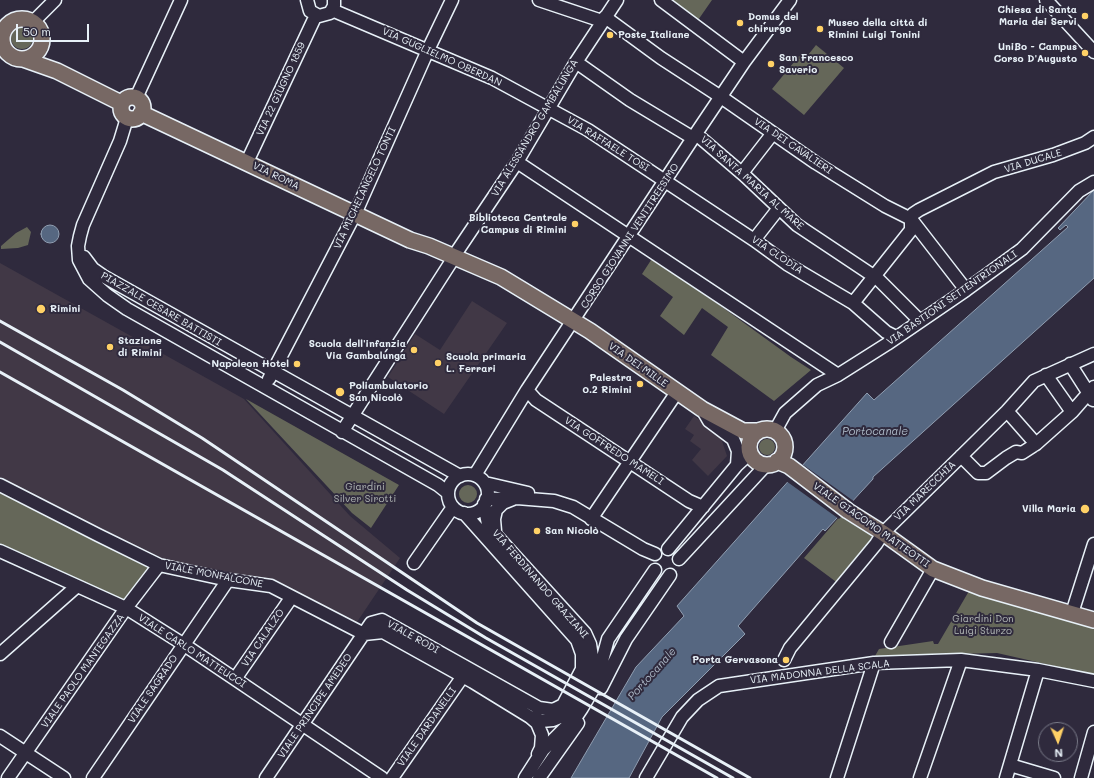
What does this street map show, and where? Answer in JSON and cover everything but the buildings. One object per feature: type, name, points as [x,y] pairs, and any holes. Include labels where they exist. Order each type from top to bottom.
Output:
[{"type":"main road","points":[[57,71],[45,57],[41,44],[40,32],[33,22],[21,19],[5,22],[1,39],[3,46],[11,56],[57,71],[121,103]]},
{"type":"main road","points":[[23,59],[34,54],[41,44]]},
{"type":"main road","points":[[126,98],[136,98],[141,103],[141,113],[133,119],[127,118],[121,110],[121,103],[126,98]]},
{"type":"main road","name":"VIA ROMA","points":[[141,113],[410,240],[425,251],[452,259],[499,283],[516,288],[574,321]]},
{"type":"main road","name":"VIA DEI MILLE","points":[[574,321],[702,409],[743,431],[757,431]]},
{"type":"main road","name":"VIA DEI MILLE","points":[[702,409],[749,450]]},
{"type":"main road","points":[[768,428],[775,430],[783,439],[779,461],[756,462],[749,450],[751,438],[757,431],[768,428]]},
{"type":"main road","name":"VIALE GIACOMO MATTEOTTI","points":[[779,461],[848,512],[883,533],[933,569],[982,588],[1094,620]]},
{"type":"street","points":[[33,22],[55,0]]},
{"type":"street","points":[[136,98],[181,0]]},
{"type":"street","points":[[307,0],[310,10],[316,15],[327,15],[333,5]]},
{"type":"street","name":"VIA MICHELANGELO TONTI","points":[[273,373],[355,214],[428,50],[452,0]]},
{"type":"street","name":"VIA DEI CAVALIERI","points":[[540,0],[603,19],[721,97],[816,163],[879,202],[911,219],[966,290]]},
{"type":"street","name":"VIA ALESSANDRO GAMBALUNGA","points":[[352,416],[452,259],[517,162],[576,62],[616,0]]},
{"type":"street","points":[[661,0],[744,62]]},
{"type":"street","name":"CORSO GIOVANNI VENTITREESIMO","points":[[475,475],[527,390],[744,62],[790,0]]},
{"type":"street","points":[[1046,0],[1094,52]]},
{"type":"street","name":"VIA GUGLIELMO OBERDAN","points":[[333,5],[428,50],[492,78],[549,108]]},
{"type":"street","name":"VIA 22 GIUGNO 1859","points":[[247,162],[316,15]]},
{"type":"street","name":"VIA SANTA MARIA AL MARE","points":[[576,62],[630,100],[695,136],[742,173],[797,225],[874,277],[920,321]]},
{"type":"street","name":"VIA RAFFAELE TOSI","points":[[549,108],[588,130],[666,181]]},
{"type":"street","points":[[80,236],[83,225],[120,141],[127,118]]},
{"type":"street","points":[[742,173],[773,133]]},
{"type":"street","name":"VIA DUCALE","points":[[911,219],[913,214],[927,205],[994,172],[1053,155],[1085,143],[1094,137]]},
{"type":"street","points":[[517,162],[838,375]]},
{"type":"street","name":"VIA CLODIA","points":[[666,181],[787,264],[853,303],[890,338]]},
{"type":"street","name":"VIA BASTIONI SETTENTRIONALI","points":[[775,430],[785,413],[817,385],[838,375],[890,338],[920,321],[966,290],[1022,249],[1079,191],[1094,182]]},
{"type":"street","points":[[754,240],[779,208]]},
{"type":"street","points":[[853,303],[911,230],[911,219]]},
{"type":"street","name":"PIAZZALE CESARE BATTISTI","points":[[80,236],[85,260],[93,269],[273,373],[460,476]]},
{"type":"street","name":"PIAZZALE CESARE BATTISTI","points":[[80,236],[78,246],[79,260],[89,279],[106,295],[127,309],[448,493]]},
{"type":"street","name":"VIA MARECCHIA","points":[[783,676],[784,661],[790,648],[876,544],[883,533],[1007,411],[1034,381],[1094,354]]},
{"type":"street","points":[[961,456],[978,473],[986,473],[1016,452],[1022,453],[1036,444],[1092,394],[1070,364]]},
{"type":"street","points":[[264,388],[273,373]]},
{"type":"street","points":[[1046,375],[1072,412]]},
{"type":"street","name":"VIA GOFFREDO MAMELI","points":[[527,390],[536,400],[689,501],[703,507]]},
{"type":"street","points":[[591,519],[677,392]]},
{"type":"street","name":"VIA DEI MILLE","points":[[702,409],[709,421],[734,439],[738,451],[737,465]]},
{"type":"street","points":[[1007,411],[1036,444]]},
{"type":"street","points":[[342,432],[352,416]]},
{"type":"street","points":[[668,549],[749,450]]},
{"type":"street","points":[[539,778],[585,709],[626,639],[670,575],[678,568],[679,559],[779,461]]},
{"type":"street","points":[[485,483],[487,489],[485,502],[477,511],[464,513],[453,507],[449,501],[448,493],[451,482],[460,476],[468,474],[475,475],[485,483],[526,492],[540,498],[573,507],[643,549],[655,554]]},
{"type":"street","name":"VIALE MONFALCONE","points":[[0,485],[159,565],[228,580],[271,586],[291,598],[364,634]]},
{"type":"street","points":[[485,502],[517,498],[540,498]]},
{"type":"street","points":[[495,534],[494,519],[496,510],[503,503],[517,498]]},
{"type":"street","name":"VIA FERDINANDO GRAZIANI","points":[[485,502],[488,524],[495,534],[586,635],[591,650],[591,670],[575,704],[565,715],[554,720],[541,721],[530,717]]},
{"type":"street","points":[[414,563],[453,507]]},
{"type":"street","name":"VIA FERDINANDO GRAZIANI","points":[[464,513],[577,640],[583,664],[580,677],[563,705],[553,710],[546,710]]},
{"type":"street","points":[[1072,613],[1094,544]]},
{"type":"street","points":[[670,575],[662,575],[655,570],[652,562],[655,554],[661,550],[668,549],[675,553],[679,559]]},
{"type":"street","name":"VIALE CARLO MATTEUCCI","points":[[0,551],[76,587],[126,608],[183,644],[382,778]]},
{"type":"street","name":"VIALE PAOLO MANTEGAZZA","points":[[8,778],[126,608],[159,565]]},
{"type":"street","name":"VIALE GIACOMO MATTEOTTI","points":[[891,642],[933,569]]},
{"type":"street","points":[[536,759],[585,709],[595,686],[604,646],[612,631],[655,570]]},
{"type":"street","name":"VIALE SAGRADO","points":[[93,778],[228,580]]},
{"type":"street","points":[[0,654],[76,587]]},
{"type":"street","name":"VIA CALALZO","points":[[235,679],[291,598]]},
{"type":"street","name":"VIALE RODI","points":[[364,634],[371,623],[382,620],[539,708],[546,710]]},
{"type":"street","points":[[586,635],[604,636],[612,631]]},
{"type":"street","name":"VIALE RODI","points":[[364,634],[383,632],[463,676],[530,717]]},
{"type":"street","name":"VIALE PRINCIPE AMEDEO","points":[[266,778],[364,634]]},
{"type":"street","points":[[920,778],[961,660]]},
{"type":"street","name":"VIA MADONNA DELLA SCALA","points":[[646,778],[682,717],[698,700],[719,686],[874,663],[961,660],[1038,670],[1094,682]]},
{"type":"street","points":[[836,778],[874,663]]},
{"type":"street","points":[[1006,778],[1038,670]]},
{"type":"street","name":"VIALE DARDANELLI","points":[[392,778],[463,676]]},
{"type":"street","points":[[525,778],[541,748],[542,734],[537,723],[530,717]]},
{"type":"street","points":[[1080,778],[1094,732]]},
{"type":"street","points":[[0,736],[64,778]]},
{"type":"street","points":[[1010,765],[1054,778]]},
{"type":"shaded area","points":[[0,263],[244,399],[350,516],[400,558],[355,625],[269,582],[169,563],[76,519],[0,477]]},
{"type":"shaded area","name":"Scuola primaria L. Ferrari","points":[[472,301],[507,323],[444,414],[388,377],[415,334],[440,350]]},
{"type":"shaded area","points":[[694,416],[720,435],[727,456],[708,476],[692,460],[701,449],[690,441],[694,435],[685,429]]},
{"type":"green space","points":[[666,0],[712,0],[696,23]]},
{"type":"green space","points":[[22,27],[30,30],[33,38],[30,46],[22,49],[14,46],[11,38],[14,30]]},
{"type":"green space","points":[[816,45],[844,68],[804,115],[772,89],[799,56],[804,60]]},
{"type":"green space","points":[[27,227],[31,232],[28,245],[18,248],[1,249],[1,246],[16,233]]},
{"type":"green space","points":[[653,257],[811,370],[774,401],[711,355],[728,327],[702,308],[684,335],[660,316],[673,297],[642,274]]},
{"type":"green space","name":"Giardini Silver Sirotti","points":[[246,399],[399,485],[371,528],[352,513]]},
{"type":"green space","points":[[767,439],[773,441],[775,447],[773,453],[767,455],[761,453],[759,447],[761,441]]},
{"type":"green space","points":[[468,485],[474,488],[477,494],[474,500],[468,503],[462,500],[459,494],[462,488]]},
{"type":"green space","points":[[0,488],[154,565],[125,604],[0,547]]},
{"type":"green space","points":[[841,515],[875,538],[839,584],[804,558]]},
{"type":"green space","name":"Giardini Don Luigi Sturzo","points":[[969,591],[1094,627],[1094,675],[997,653],[875,656],[879,649],[933,641],[934,644],[938,644]]},
{"type":"water","name":"Portocanale","points":[[1094,190],[1094,278],[873,477],[873,479],[825,531],[823,529],[738,626],[745,634],[662,717],[629,778],[571,778],[636,667],[684,616],[677,606],[867,393],[874,400],[1068,227],[1066,225],[1060,230],[1058,228]]},
{"type":"water","points":[[50,225],[56,228],[59,234],[56,240],[50,243],[44,240],[41,234],[44,228]]},
{"type":"pier","points":[[802,464],[855,502],[839,519],[786,481]]},
{"type":"railway","points":[[0,321],[123,390],[202,438],[477,623],[750,778]]},
{"type":"railway","points":[[0,342],[223,470],[407,590],[486,638],[733,778]]},
{"type":"railway","points":[[0,372],[717,778]]},
{"type":"place","name":"Chiesa di Santa Maria dei Servi","points":[[1085,16]]},
{"type":"place","name":"Domus del chirurgo","points":[[740,23]]},
{"type":"place","name":"Museo della città di Rimini Luigi Tonini","points":[[820,29]]},
{"type":"place","name":"Poste Italiane","points":[[610,35]]},
{"type":"place","name":"UniBo - Campus Corso D'Augusto","points":[[1085,53]]},
{"type":"place","name":"San Francesco Saverio","points":[[771,64]]},
{"type":"place","name":"Biblioteca Centrale Campus di Rimini","points":[[575,224]]},
{"type":"place","name":"Rimini","points":[[41,309]]},
{"type":"place","name":"Stazione di Rimini","points":[[110,347]]},
{"type":"place","name":"Scuola dell'infanzia Via Gambalunga","points":[[414,350]]},
{"type":"place","name":"Scuola primaria L. Ferrari","points":[[438,363]]},
{"type":"place","name":"Napoleon Hotel","points":[[297,364]]},
{"type":"place","name":"Palestra 0.2 Rimini","points":[[640,384]]},
{"type":"place","name":"Poliambulatorio San Nicolò","points":[[340,392]]},
{"type":"place","name":"Villa Maria","points":[[1085,509]]},
{"type":"place","name":"San Nicolò","points":[[537,531]]},
{"type":"place","name":"Porta Gervasona","points":[[786,660]]}]
